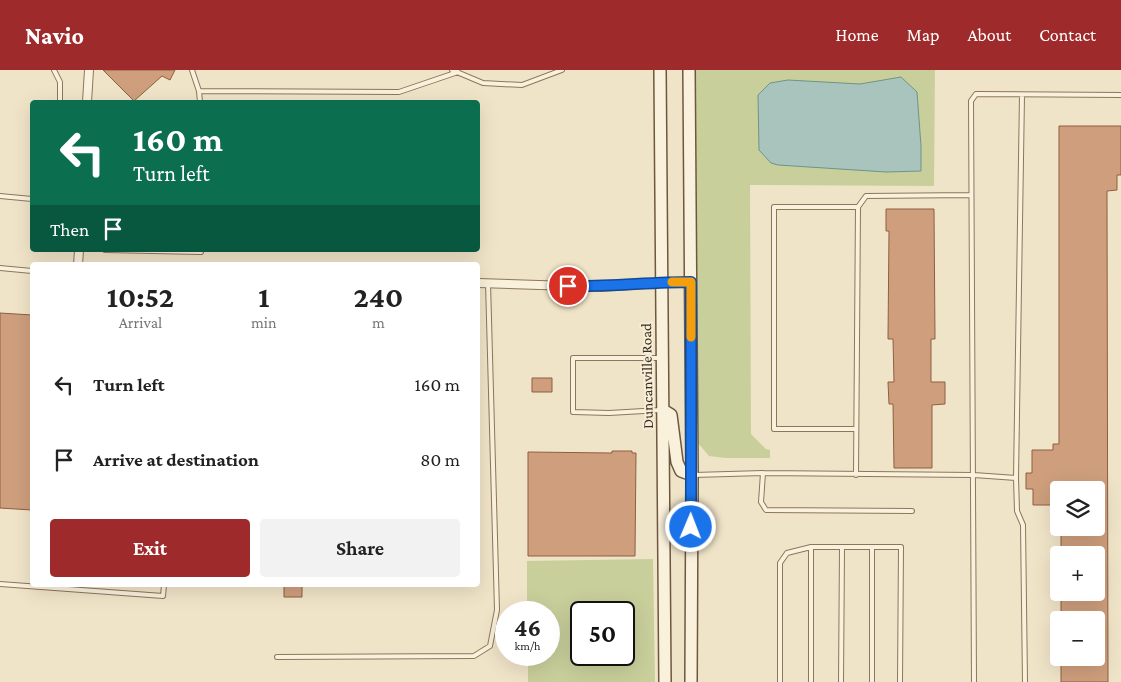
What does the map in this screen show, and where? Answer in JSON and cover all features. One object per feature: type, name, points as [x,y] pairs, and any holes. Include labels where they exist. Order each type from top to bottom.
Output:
[{"type":"main road","name":"Duncanville Road","points":[[660,70],[665,682]]},
{"type":"main road","points":[[689,70],[692,475],[691,682]]},
{"type":"main road","points":[[663,410],[671,415],[677,462],[681,471],[692,475]]},
{"type":"main road","points":[[663,478],[692,475]]},
{"type":"street","points":[[87,100],[89,70]]},
{"type":"street","points":[[480,282],[602,286],[691,282]]},
{"type":"lane","points":[[54,70],[60,82],[60,100]]},
{"type":"lane","points":[[192,70],[199,90],[200,100]]},
{"type":"lane","points":[[452,70],[483,83],[522,85],[562,70]]},
{"type":"lane","points":[[199,90],[399,92],[458,72]]},
{"type":"lane","points":[[974,682],[971,101],[976,94],[1121,95]]},
{"type":"lane","points":[[1022,95],[1016,478],[1018,511],[1023,525],[1024,682]]},
{"type":"lane","points":[[0,196],[30,199]]},
{"type":"lane","points":[[856,475],[858,207],[866,196],[970,196]]},
{"type":"lane","points":[[856,429],[774,429],[774,207],[858,207]]},
{"type":"lane","points":[[0,268],[30,271]]},
{"type":"lane","points":[[277,657],[474,656],[490,646],[497,610],[488,283]]},
{"type":"lane","points":[[662,358],[573,358],[573,412],[609,413],[663,410]]},
{"type":"lane","points":[[692,475],[763,473],[974,475],[1016,478]]},
{"type":"lane","points":[[763,473],[761,502],[766,510],[912,511]]},
{"type":"lane","points":[[811,547],[812,682]]},
{"type":"lane","points":[[780,682],[780,562],[787,553],[811,547],[900,547],[900,682]]},
{"type":"lane","points":[[841,682],[842,547]]},
{"type":"lane","points":[[872,547],[872,682]]},
{"type":"lane","points":[[0,584],[30,586]]},
{"type":"lane","points":[[41,587],[163,596],[164,587]]},
{"type":"green space","points":[[695,70],[935,70],[934,186],[750,185],[751,434],[766,449],[770,450],[770,458],[709,456],[697,442]]},
{"type":"green space","points":[[653,559],[655,682],[528,682],[528,666],[560,666],[560,601],[527,601],[527,561]]},
{"type":"water","points":[[901,77],[917,92],[921,171],[886,172],[778,165],[771,163],[759,150],[758,95],[770,83],[788,80],[860,84]]},
{"type":"building","points":[[103,70],[175,70],[170,80],[162,76],[133,100]]},
{"type":"building","points":[[1059,126],[1121,126],[1121,175],[1117,175],[1117,190],[1107,191],[1108,682],[1061,682],[1061,666],[1105,666],[1105,611],[1061,611],[1061,601],[1105,601],[1105,546],[1061,546],[1061,536],[1105,536],[1105,481],[1050,481],[1050,505],[1033,505],[1033,489],[1026,489],[1026,473],[1032,473],[1032,450],[1053,450],[1053,444],[1059,444]]},
{"type":"building","points":[[886,209],[934,209],[935,339],[931,339],[931,382],[945,382],[945,404],[932,405],[932,468],[894,468],[893,404],[889,404],[888,382],[894,382],[893,339],[888,339],[889,231],[886,231]]},
{"type":"building","points":[[0,313],[30,315],[30,510],[0,508]]},
{"type":"building","points":[[532,378],[552,378],[552,392],[532,392]]},
{"type":"building","points":[[612,451],[632,451],[632,453],[636,453],[635,556],[528,556],[528,452],[612,453]]},
{"type":"building","points":[[284,587],[302,587],[302,597],[284,597]]},
{"type":"slow traffic","points":[[672,282],[691,282],[691,337]]},
{"type":"route","points":[[568,286],[691,282],[691,527]]}]
